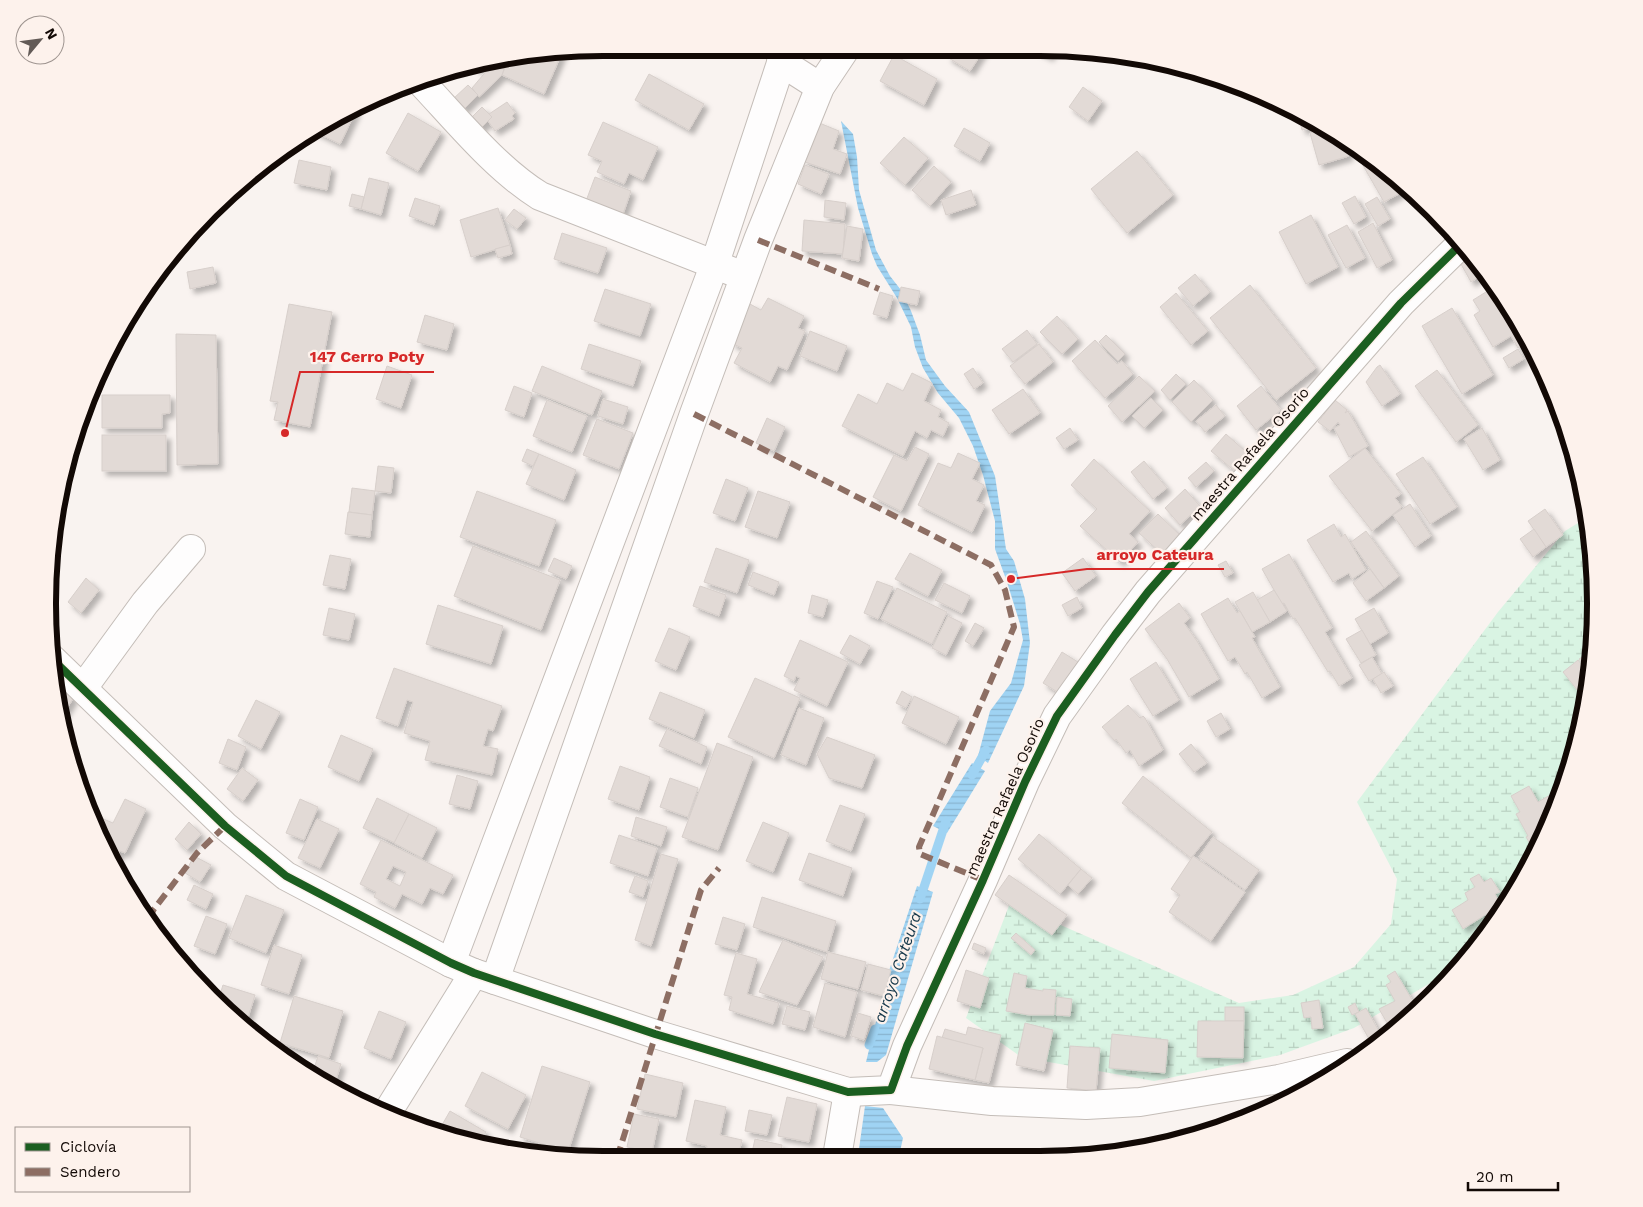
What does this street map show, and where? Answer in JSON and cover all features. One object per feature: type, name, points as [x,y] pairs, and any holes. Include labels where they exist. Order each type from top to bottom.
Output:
[{"type":"street","points":[[473,972],[784,56]]},
{"type":"street","points":[[785,56],[820,87]]},
{"type":"street","points":[[390,1107],[473,972],[694,414],[745,276],[820,87],[841,56]]},
{"type":"street","points":[[425,86],[498,164],[522,185],[540,196],[714,266],[745,276]]},
{"type":"street","name":"maestra Rafaela Osorio","points":[[891,1090],[907,1046],[979,889],[1025,782],[1057,716],[1148,592],[1401,303],[1456,249]]},
{"type":"street","points":[[83,688],[145,603],[191,549]]},
{"type":"street","points":[[60,667],[225,826],[286,876],[473,972],[655,1034],[848,1092],[891,1090],[992,1101],[1086,1105],[1140,1102],[1279,1079],[1330,1067]]},
{"type":"street","points":[[838,1151],[848,1092]]},
{"type":"green space","points":[[1580,522],[1586,568],[1587,604],[1582,675],[1568,745],[1545,813],[1513,877],[1495,908],[1474,937],[1437,978],[1354,1028],[1280,1055],[1154,1081],[1021,1057],[966,1018],[1010,903],[1239,1003],[1293,995],[1354,967],[1391,924],[1397,879],[1357,802],[1498,612],[1565,531]]},
{"type":"water","points":[[841,121],[853,134],[857,157],[859,190],[876,250],[890,276],[901,290],[911,311],[920,335],[926,360],[945,386],[969,412],[995,476],[1006,549],[1014,561],[1025,599],[1030,643],[1024,686],[988,763],[978,756],[990,711],[1011,683],[1023,640],[1020,624],[995,549],[995,521],[973,446],[959,418],[938,393],[923,368],[915,347],[911,327],[872,254],[858,208]]},
{"type":"water","points":[[972,763],[985,771],[947,833],[933,826]]},
{"type":"water","points":[[917,886],[933,892],[886,1055],[877,1062],[866,1062],[887,977]]},
{"type":"water","points":[[865,1106],[883,1108],[903,1138],[900,1151],[859,1151]]},
{"type":"building","points":[[893,56],[937,79],[924,105],[880,81]]},
{"type":"building","points":[[948,56],[980,56],[970,71]]},
{"type":"building","points":[[560,58],[544,94],[502,75],[506,65]]},
{"type":"building","points":[[500,66],[504,69],[502,75],[479,97],[472,88],[488,69]]},
{"type":"building","points":[[649,74],[704,104],[689,130],[635,100]]},
{"type":"building","points":[[468,85],[478,95],[463,110],[453,99]]},
{"type":"building","points":[[1083,87],[1102,101],[1088,121],[1069,107]]},
{"type":"building","points":[[507,102],[515,113],[512,116],[514,119],[495,131],[488,121],[492,117],[489,114]]},
{"type":"building","points":[[482,107],[492,117],[480,129],[470,119]]},
{"type":"building","points":[[408,113],[441,132],[418,171],[386,153]]},
{"type":"building","points":[[353,117],[340,144],[321,135]]},
{"type":"building","points":[[603,122],[658,147],[643,180],[629,173],[624,184],[597,172],[602,161],[588,155]]},
{"type":"building","points":[[817,122],[839,131],[833,149],[847,154],[840,174],[802,161]]},
{"type":"building","points":[[1300,123],[1310,128],[1302,130]]},
{"type":"building","points":[[964,128],[990,143],[980,161],[954,146]]},
{"type":"building","points":[[1315,131],[1344,148],[1348,151],[1349,156],[1319,165],[1310,133]]},
{"type":"building","points":[[904,137],[928,158],[905,185],[880,163]]},
{"type":"building","points":[[1137,151],[1173,195],[1127,233],[1091,189]]},
{"type":"building","points":[[299,160],[331,167],[327,190],[294,183]]},
{"type":"building","points":[[1361,162],[1373,169],[1401,193],[1384,202]]},
{"type":"building","points":[[805,165],[829,174],[821,194],[798,184]]},
{"type":"building","points":[[934,166],[951,182],[930,206],[912,190]]},
{"type":"building","points":[[595,177],[631,191],[623,214],[586,201]]},
{"type":"building","points":[[369,178],[389,183],[381,215],[361,209]]},
{"type":"building","points":[[971,190],[976,205],[946,215],[941,200]]},
{"type":"building","points":[[352,194],[364,197],[361,209],[349,206]]},
{"type":"building","points":[[1355,196],[1366,217],[1354,224],[1342,203]]},
{"type":"building","points":[[1377,197],[1390,219],[1378,226],[1365,204]]},
{"type":"building","points":[[415,198],[440,206],[434,225],[409,216]]},
{"type":"building","points":[[825,200],[846,203],[844,220],[824,217]]},
{"type":"building","points":[[498,208],[510,245],[471,257],[460,220]]},
{"type":"building","points":[[514,209],[526,218],[517,229],[505,220]]},
{"type":"building","points":[[1311,215],[1338,267],[1306,284],[1279,232]]},
{"type":"building","points":[[804,220],[845,224],[843,254],[802,251]]},
{"type":"building","points":[[1373,223],[1392,260],[1377,268],[1358,232]]},
{"type":"building","points":[[1347,225],[1365,258],[1346,268],[1328,235]]},
{"type":"building","points":[[847,226],[863,229],[859,261],[842,258]]},
{"type":"building","points":[[562,233],[607,248],[598,273],[554,259]]},
{"type":"building","points":[[510,245],[512,254],[498,258],[495,249]]},
{"type":"building","points":[[1461,255],[1479,277],[1471,282],[1457,257]]},
{"type":"building","points":[[213,267],[216,283],[190,289],[187,272]]},
{"type":"building","points":[[1195,274],[1210,292],[1193,306],[1178,288]]},
{"type":"building","points":[[1250,285],[1316,368],[1276,400],[1210,318]]},
{"type":"building","points":[[901,287],[920,291],[917,305],[898,301]]},
{"type":"building","points":[[605,289],[651,304],[640,336],[594,321]]},
{"type":"building","points":[[1489,290],[1522,346],[1518,348],[1511,336],[1493,347],[1474,315],[1480,311],[1473,300]]},
{"type":"building","points":[[880,292],[893,296],[887,318],[873,314]]},
{"type":"building","points":[[1176,293],[1208,331],[1191,345],[1160,307]]},
{"type":"building","points":[[768,298],[804,316],[798,328],[805,331],[787,370],[778,366],[770,382],[734,363],[742,348],[731,343],[750,304],[761,310]]},
{"type":"building","points":[[289,304],[332,312],[310,427],[274,420],[278,402],[270,401]]},
{"type":"building","points":[[1452,308],[1493,375],[1462,394],[1422,326]]},
{"type":"building","points":[[425,315],[454,324],[447,350],[417,342]]},
{"type":"building","points":[[1057,316],[1078,339],[1062,354],[1040,332]]},
{"type":"building","points":[[1027,330],[1037,344],[1013,362],[1002,349]]},
{"type":"building","points":[[810,331],[847,346],[837,371],[800,356]]},
{"type":"building","points":[[176,334],[216,335],[218,464],[177,465]]},
{"type":"building","points":[[1106,335],[1125,354],[1118,361],[1099,342]]},
{"type":"building","points":[[1095,340],[1117,364],[1122,361],[1133,374],[1105,398],[1072,361]]},
{"type":"building","points":[[589,344],[641,361],[633,386],[581,369]]},
{"type":"building","points":[[1039,344],[1053,362],[1025,384],[1010,366]]},
{"type":"building","points":[[1518,349],[1524,359],[1509,368],[1503,358]]},
{"type":"building","points":[[1380,365],[1400,394],[1382,406],[1366,382]]},
{"type":"building","points":[[387,366],[412,375],[401,408],[376,399]]},
{"type":"building","points":[[542,366],[602,391],[592,415],[532,391]]},
{"type":"building","points":[[973,368],[983,383],[974,389],[964,374]]},
{"type":"building","points":[[1437,370],[1478,425],[1456,442],[1415,386]]},
{"type":"building","points":[[912,373],[932,383],[924,401],[941,410],[938,417],[949,423],[943,436],[931,430],[927,438],[915,431],[903,456],[842,426],[858,394],[877,404],[887,383],[903,391]]},
{"type":"building","points":[[1176,374],[1186,384],[1170,400],[1161,390]]},
{"type":"building","points":[[1139,376],[1155,391],[1122,422],[1108,406]]},
{"type":"building","points":[[1194,380],[1213,400],[1191,422],[1172,402]]},
{"type":"building","points":[[514,386],[532,393],[524,417],[505,410]]},
{"type":"building","points":[[1261,386],[1281,410],[1256,430],[1237,406]]},
{"type":"building","points":[[1023,389],[1040,413],[1009,434],[992,410]]},
{"type":"building","points":[[102,395],[170,395],[170,413],[162,414],[162,428],[102,428]]},
{"type":"building","points":[[1151,398],[1163,410],[1144,428],[1132,416]]},
{"type":"building","points":[[603,399],[628,407],[623,424],[598,416]]},
{"type":"building","points":[[547,400],[587,416],[572,452],[533,436]]},
{"type":"building","points":[[1335,400],[1347,410],[1345,413],[1348,411],[1368,446],[1349,457],[1334,428],[1340,425],[1338,422],[1330,431],[1318,422]]},
{"type":"building","points":[[1216,405],[1225,416],[1205,432],[1196,421]]},
{"type":"building","points":[[767,418],[785,427],[774,451],[756,443]]},
{"type":"building","points":[[597,419],[633,433],[619,469],[583,455]]},
{"type":"building","points":[[1070,428],[1078,440],[1064,449],[1056,438]]},
{"type":"building","points":[[1482,428],[1500,460],[1483,470],[1464,439]]},
{"type":"building","points":[[1226,434],[1253,458],[1238,474],[1211,451]]},
{"type":"building","points":[[102,435],[166,435],[166,471],[102,471]]},
{"type":"building","points":[[915,447],[929,454],[901,511],[873,497],[894,455],[907,461]]},
{"type":"building","points":[[1365,448],[1401,494],[1395,498],[1402,507],[1372,531],[1329,476]]},
{"type":"building","points":[[527,449],[539,454],[533,466],[522,461]]},
{"type":"building","points":[[958,453],[980,463],[972,479],[984,485],[976,501],[985,505],[972,532],[918,505],[938,463],[951,468]]},
{"type":"building","points":[[539,454],[576,470],[564,500],[526,484]]},
{"type":"building","points":[[1423,457],[1457,507],[1430,524],[1396,474]]},
{"type":"building","points":[[1094,459],[1150,511],[1129,534],[1138,542],[1120,562],[1080,526],[1097,509],[1071,485]]},
{"type":"building","points":[[1144,461],[1167,488],[1153,499],[1131,472]]},
{"type":"building","points":[[1206,462],[1214,471],[1196,487],[1188,478]]},
{"type":"building","points":[[378,466],[394,468],[391,493],[375,491]]},
{"type":"building","points":[[726,479],[748,488],[735,521],[713,513]]},
{"type":"building","points":[[352,488],[375,491],[372,515],[349,512]]},
{"type":"building","points":[[1185,489],[1200,506],[1180,525],[1165,508]]},
{"type":"building","points":[[477,491],[556,520],[539,566],[460,537]]},
{"type":"building","points":[[758,491],[790,502],[777,538],[745,527]]},
{"type":"building","points":[[1410,504],[1431,536],[1415,547],[1393,515]]},
{"type":"building","points":[[1545,509],[1563,535],[1546,547],[1528,521]]},
{"type":"building","points":[[348,512],[372,515],[370,537],[345,534]]},
{"type":"building","points":[[1158,514],[1181,536],[1163,555],[1139,533]]},
{"type":"building","points":[[1334,524],[1341,537],[1345,534],[1366,570],[1352,579],[1349,573],[1333,582],[1307,540]]},
{"type":"building","points":[[1534,529],[1546,547],[1533,557],[1520,539]]},
{"type":"building","points":[[1366,531],[1399,576],[1384,588],[1351,542]]},
{"type":"building","points":[[473,546],[560,580],[541,630],[454,596]]},
{"type":"building","points":[[716,548],[749,560],[737,593],[704,582]]},
{"type":"building","points":[[910,553],[942,570],[928,596],[895,579]]},
{"type":"building","points":[[1289,554],[1332,628],[1325,632],[1352,678],[1339,686],[1330,671],[1328,672],[1295,618],[1293,619],[1284,603],[1282,604],[1262,569]]},
{"type":"building","points":[[330,555],[351,559],[345,589],[323,585]]},
{"type":"building","points":[[554,558],[572,566],[566,579],[548,571]]},
{"type":"building","points":[[1083,558],[1096,576],[1075,591],[1062,573]]},
{"type":"building","points":[[1226,561],[1233,573],[1225,577],[1218,565]]},
{"type":"building","points":[[1370,569],[1384,588],[1366,601],[1353,583]]},
{"type":"building","points":[[753,572],[779,582],[774,595],[748,585]]},
{"type":"building","points":[[86,578],[99,590],[81,613],[68,602]]},
{"type":"building","points":[[877,581],[893,587],[878,619],[864,613]]},
{"type":"building","points":[[944,583],[970,596],[962,613],[935,600]]},
{"type":"building","points":[[700,586],[726,595],[719,616],[693,606]]},
{"type":"building","points":[[897,588],[947,612],[932,644],[881,619]]},
{"type":"building","points":[[1274,590],[1287,611],[1270,622],[1257,600]]},
{"type":"building","points":[[1253,592],[1270,622],[1252,632],[1235,602]]},
{"type":"building","points":[[812,595],[828,600],[823,617],[808,613]]},
{"type":"building","points":[[1077,597],[1082,608],[1068,616],[1062,605]]},
{"type":"building","points":[[1228,598],[1237,613],[1240,611],[1255,637],[1252,638],[1280,687],[1262,698],[1247,672],[1245,674],[1235,657],[1228,661],[1201,614]]},
{"type":"building","points":[[1179,603],[1190,618],[1184,623],[1219,679],[1189,697],[1167,659],[1145,629]]},
{"type":"building","points":[[438,605],[503,626],[491,664],[426,644]]},
{"type":"building","points":[[329,608],[355,614],[349,640],[323,635]]},
{"type":"building","points":[[1374,608],[1388,633],[1370,644],[1355,619]]},
{"type":"building","points":[[948,616],[962,623],[946,655],[932,648]]},
{"type":"building","points":[[975,623],[984,628],[973,646],[965,641]]},
{"type":"building","points":[[669,628],[690,637],[676,670],[655,661]]},
{"type":"building","points":[[1362,630],[1376,655],[1361,663],[1346,639]]},
{"type":"building","points":[[850,635],[870,646],[860,664],[840,653]]},
{"type":"building","points":[[800,640],[848,662],[827,706],[794,690],[800,678],[796,676],[794,681],[784,676]]},
{"type":"building","points":[[1062,652],[1078,662],[1059,693],[1043,683]]},
{"type":"building","points":[[1584,656],[1583,665],[1579,659]]},
{"type":"building","points":[[1372,657],[1382,674],[1369,681],[1359,665]]},
{"type":"building","points":[[1578,660],[1583,666],[1579,692],[1563,672]]},
{"type":"building","points":[[1156,662],[1179,700],[1153,716],[1130,679]]},
{"type":"building","points":[[394,668],[502,706],[493,731],[488,729],[483,746],[498,749],[492,775],[425,760],[430,741],[404,733],[413,702],[407,700],[398,726],[376,718]]},
{"type":"building","points":[[1384,672],[1393,686],[1381,693],[1373,679]]},
{"type":"building","points":[[755,678],[800,698],[774,758],[728,737]]},
{"type":"building","points":[[64,690],[74,697],[67,709]]},
{"type":"building","points":[[902,691],[912,697],[906,708],[896,703]]},
{"type":"building","points":[[660,692],[705,710],[694,738],[649,719]]},
{"type":"building","points":[[914,696],[959,717],[946,744],[902,723]]},
{"type":"building","points":[[256,700],[280,712],[261,749],[238,736]]},
{"type":"building","points":[[1128,705],[1140,718],[1143,716],[1145,718],[1163,750],[1139,766],[1130,750],[1126,753],[1116,739],[1115,741],[1102,727]]},
{"type":"building","points":[[799,708],[824,718],[806,765],[781,755]]},
{"type":"building","points":[[1221,713],[1230,729],[1216,737],[1207,721]]},
{"type":"building","points":[[667,729],[707,747],[701,764],[659,746]]},
{"type":"building","points":[[341,735],[373,749],[359,781],[328,767]]},
{"type":"building","points":[[827,737],[875,755],[862,788],[829,778],[817,754]]},
{"type":"building","points":[[228,739],[246,747],[237,770],[219,763]]},
{"type":"building","points":[[717,743],[753,757],[718,850],[682,837]]},
{"type":"building","points":[[1191,744],[1207,763],[1194,772],[1179,754]]},
{"type":"building","points":[[620,766],[650,777],[639,810],[608,799]]},
{"type":"building","points":[[242,768],[258,780],[243,801],[227,789]]},
{"type":"building","points":[[457,775],[478,781],[470,809],[449,804]]},
{"type":"building","points":[[1143,776],[1212,832],[1191,858],[1122,803]]},
{"type":"building","points":[[670,778],[698,788],[688,817],[660,807]]},
{"type":"building","points":[[1529,786],[1538,802],[1552,794],[1531,845],[1516,814],[1520,812],[1511,796]]},
{"type":"building","points":[[377,798],[409,814],[395,843],[363,828]]},
{"type":"building","points":[[125,799],[146,809],[125,853],[120,851],[118,855],[100,818],[113,823]]},
{"type":"building","points":[[300,799],[318,807],[304,840],[286,833]]},
{"type":"building","points":[[840,805],[865,814],[851,851],[826,841]]},
{"type":"building","points":[[409,814],[437,828],[422,858],[394,843]]},
{"type":"building","points":[[636,817],[667,827],[661,846],[631,836]]},
{"type":"building","points":[[317,819],[339,829],[320,868],[298,858]]},
{"type":"building","points":[[189,822],[201,834],[187,850],[175,839]]},
{"type":"building","points":[[763,822],[789,833],[773,872],[746,861]]},
{"type":"building","points":[[1039,834],[1081,869],[1060,894],[1018,859]]},
{"type":"building","points":[[619,835],[657,848],[648,876],[610,863]]},
{"type":"building","points":[[1213,837],[1259,870],[1245,890],[1199,857]]},
{"type":"building","points":[[381,840],[453,875],[443,894],[430,888],[422,904],[402,894],[395,908],[374,897],[376,892],[360,884]],"holes":[[[393,866],[406,872],[400,886],[386,879]]]},
{"type":"building","points":[[809,853],[852,868],[843,896],[799,880]]},
{"type":"building","points":[[661,854],[678,859],[651,946],[635,940]]},
{"type":"building","points":[[194,856],[211,865],[200,882],[185,873]]},
{"type":"building","points":[[1193,856],[1245,892],[1211,941],[1169,912],[1180,895],[1171,889]]},
{"type":"building","points":[[1081,869],[1092,878],[1078,894],[1068,885]]},
{"type":"building","points":[[1479,874],[1484,882],[1491,878],[1500,892],[1495,894],[1499,901],[1494,909],[1463,929],[1452,910],[1468,900],[1465,893],[1475,887],[1470,879]]},
{"type":"building","points":[[1009,875],[1067,915],[1052,935],[995,895]]},
{"type":"building","points":[[635,876],[648,881],[643,897],[629,892]]},
{"type":"building","points":[[194,885],[213,894],[206,909],[187,900]]},
{"type":"building","points":[[246,895],[284,910],[266,953],[229,938]]},
{"type":"building","points":[[762,897],[836,921],[827,952],[753,927]]},
{"type":"building","points":[[206,916],[227,924],[215,954],[194,946]]},
{"type":"building","points":[[723,917],[745,924],[737,950],[715,944]]},
{"type":"building","points":[[1016,933],[1035,950],[1031,955],[1011,938]]},
{"type":"building","points":[[783,940],[823,957],[797,1005],[759,992]]},
{"type":"building","points":[[974,943],[986,948],[984,954],[972,949]]},
{"type":"building","points":[[274,945],[302,955],[289,994],[261,985]]},
{"type":"building","points":[[828,952],[866,962],[858,989],[821,979]]},
{"type":"building","points":[[736,953],[757,959],[747,994],[779,1003],[773,1024],[729,1010],[732,997],[724,995]]},
{"type":"building","points":[[868,964],[891,970],[884,996],[861,990]]},
{"type":"building","points":[[966,970],[989,978],[980,1008],[957,1001]]},
{"type":"building","points":[[1395,971],[1413,1002],[1388,1025],[1379,1009],[1395,1001],[1386,985],[1391,982],[1387,976]]},
{"type":"building","points":[[1014,973],[1027,976],[1025,988],[1043,991],[1043,989],[1056,990],[1054,1015],[1029,1015],[1006,1011]]},
{"type":"building","points":[[825,983],[857,992],[845,1037],[813,1027]]},
{"type":"building","points":[[223,985],[255,995],[248,1019],[243,1015],[220,993]]},
{"type":"building","points":[[294,996],[343,1011],[329,1058],[280,1043]]},
{"type":"building","points":[[1057,997],[1072,999],[1070,1016],[1056,1015]]},
{"type":"building","points":[[1319,1000],[1323,1028],[1312,1029],[1311,1017],[1304,1018],[1301,1003]]},
{"type":"building","points":[[1355,1003],[1359,1012],[1352,1015],[1348,1007]]},
{"type":"building","points":[[787,1006],[810,1012],[805,1030],[782,1024]]},
{"type":"building","points":[[1225,1007],[1244,1007],[1244,1021],[1225,1021]]},
{"type":"building","points":[[1366,1008],[1380,1032],[1369,1039],[1355,1014]]},
{"type":"building","points":[[379,1011],[406,1022],[391,1059],[364,1048]]},
{"type":"building","points":[[858,1013],[871,1017],[864,1040],[851,1036]]},
{"type":"building","points":[[1198,1021],[1244,1021],[1243,1058],[1197,1057]]},
{"type":"building","points":[[1025,1023],[1053,1030],[1044,1071],[1016,1065]]},
{"type":"building","points":[[968,1027],[1001,1035],[989,1083],[975,1080],[983,1048],[942,1038],[945,1029],[966,1035]]},
{"type":"building","points":[[1112,1034],[1168,1040],[1165,1073],[1109,1068]]},
{"type":"building","points":[[937,1036],[983,1048],[975,1080],[929,1069]]},
{"type":"building","points":[[1070,1046],[1100,1048],[1096,1091],[1067,1088]]},
{"type":"building","points":[[318,1056],[341,1064],[336,1080],[314,1068]]},
{"type":"building","points":[[542,1066],[590,1082],[569,1150],[558,1149],[520,1137]]},
{"type":"building","points":[[482,1072],[526,1095],[508,1129],[465,1106]]},
{"type":"building","points":[[645,1074],[683,1083],[676,1117],[637,1109]]},
{"type":"building","points":[[787,1097],[817,1104],[809,1142],[778,1136]]},
{"type":"building","points":[[695,1100],[726,1107],[720,1135],[742,1140],[739,1151],[706,1151],[707,1146],[686,1141]]},
{"type":"building","points":[[749,1110],[772,1115],[767,1135],[745,1131]]},
{"type":"building","points":[[450,1111],[486,1132],[483,1137],[441,1126]]},
{"type":"building","points":[[634,1114],[659,1119],[652,1151],[627,1147]]},
{"type":"building","points":[[755,1139],[782,1145],[781,1151],[752,1151]]},
{"type":"waterway","name":"arroyo Cateura","points":[[972,775],[986,750]]},
{"type":"waterway","name":"arroyo Cateura","points":[[920,899],[946,821]]},
{"type":"waterway","name":"arroyo Cateura","points":[[869,1045],[875,1029]]},
{"type":"marked path","points":[[758,240],[879,289]]},
{"type":"marked path","points":[[694,414],[991,565],[1005,590],[1014,627],[919,847],[920,854],[983,880]]},
{"type":"marked path","points":[[152,913],[197,853],[225,826]]},
{"type":"marked path","points":[[619,1151],[701,890],[719,868]]},
{"type":"cycle path","points":[[60,667],[225,826],[286,876],[451,963],[474,973],[655,1034],[848,1092],[891,1090],[907,1046],[983,880],[1025,782],[1057,716],[1148,592],[1401,303],[1456,249]]},
{"type":"place","name":"147 Cerro Poty","points":[[285,433]]},
{"type":"place","name":"arroyo Cateura","points":[[1011,579]]}]
